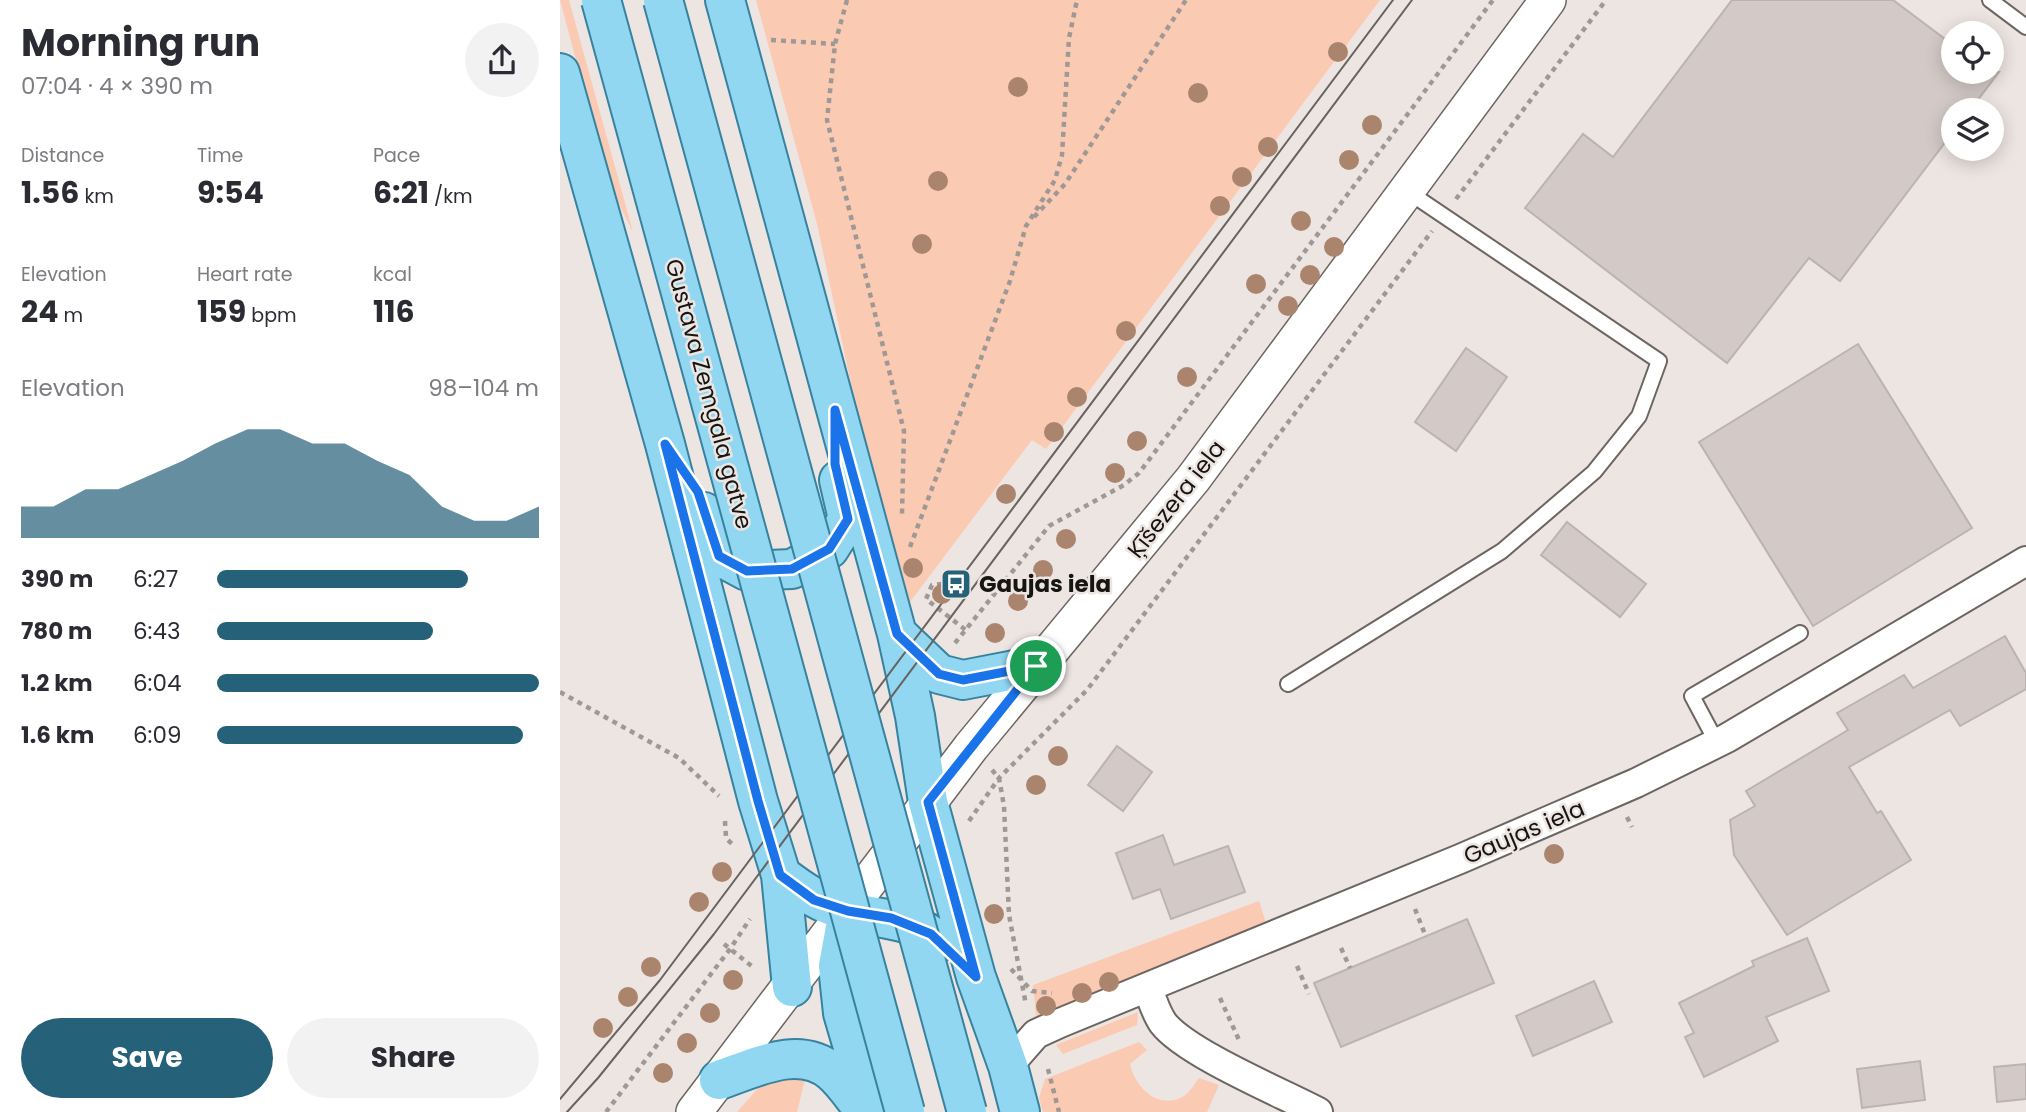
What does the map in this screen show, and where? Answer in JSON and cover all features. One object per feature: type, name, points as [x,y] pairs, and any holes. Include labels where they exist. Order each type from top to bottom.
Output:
[{"type":"main road","name":"Gustava Zemgala gatve","points":[[601,0],[905,1112]]},
{"type":"main road","points":[[663,0],[967,1112]]},
{"type":"main road","points":[[725,0],[897,634],[915,716],[928,802],[989,969],[1020,1112]]},
{"type":"main road","points":[[560,73],[665,444],[758,801],[780,875],[792,987]]},
{"type":"main road","points":[[665,444],[698,492],[719,556],[747,571],[792,569],[829,549],[848,519],[835,464],[835,410]]},
{"type":"main road","points":[[897,634],[939,674],[963,680],[1036,666]]},
{"type":"main road","points":[[780,875],[814,900],[848,911],[891,918],[931,934],[989,969]]},
{"type":"main road","points":[[848,911],[838,966],[843,1013],[855,1054],[865,1112]]},
{"type":"main road","points":[[719,1080],[788,1057],[817,1063],[832,1072],[865,1112]]},
{"type":"street","name":"Ķīšezera iela","points":[[792,987],[928,802],[1036,666],[1131,557],[1194,479],[1548,0]]},
{"type":"street","name":"Gaujas iela","points":[[1008,1066],[1036,1034],[1562,816],[1717,743],[2026,561]]},
{"type":"street","points":[[694,1112],[792,987]]},
{"type":"street","points":[[1149,988],[1163,1023],[1177,1037],[1234,1070],[1318,1112]]},
{"type":"lane","points":[[1990,0],[2026,27]]},
{"type":"lane","points":[[1288,684],[1502,551],[1594,472],[1639,416],[1660,361],[1407,191]]},
{"type":"lane","points":[[1717,743],[1692,696],[1800,633]]},
{"type":"path","points":[[847,0],[835,44],[827,120],[905,431],[902,524]]},
{"type":"path","points":[[908,554],[1010,281],[1026,226],[1055,180],[1062,155],[1069,38],[1077,0]]},
{"type":"path","points":[[1026,226],[1065,184],[1186,0]]},
{"type":"path","points":[[953,646],[1049,526],[1124,485],[1139,473],[1493,0]]},
{"type":"path","points":[[1026,1007],[1009,915],[999,778],[1087,690],[1606,0]]},
{"type":"path","points":[[767,40],[835,44]]},
{"type":"path","points":[[942,584],[932,584],[926,599],[967,631]]},
{"type":"path","points":[[560,692],[679,758],[718,793],[721,800]]},
{"type":"path","points":[[725,820],[726,838],[740,852]]},
{"type":"path","points":[[1340,948],[1350,968]]},
{"type":"path","points":[[606,1112],[730,949]]},
{"type":"path","points":[[1297,966],[1309,995]]},
{"type":"path","points":[[989,969],[1020,978],[1032,991],[1059,994],[1079,1015]]},
{"type":"path","points":[[1220,998],[1239,1041]]},
{"type":"path","points":[[1048,1069],[1059,1112]]},
{"type":"shaded area","points":[[560,0],[569,0],[633,232],[609,184]]},
{"type":"shaded area","points":[[756,0],[1380,0],[1046,449],[1032,440],[910,602],[860,426],[817,224]]},
{"type":"shaded area","points":[[1259,901],[1267,926],[1036,1016],[1033,985]]},
{"type":"shaded area","points":[[1138,1012],[1137,1025],[1063,1054],[1056,1045]]},
{"type":"shaded area","points":[[1139,1042],[1147,1050],[1130,1064],[1143,1089],[1157,1099],[1166,1101],[1184,1096],[1199,1078],[1219,1085],[1207,1112],[1043,1112],[1039,1098],[1045,1079]]},
{"type":"shaded area","points":[[806,1075],[797,1112],[737,1112],[765,1080]]},
{"type":"building","points":[[1732,0],[1893,0],[1941,36],[1941,84],[1990,84],[1979,98],[1941,98],[1941,148],[1840,281],[1809,258],[1727,363],[1525,208],[1583,134],[1613,157]]},
{"type":"building","points":[[1858,344],[1972,528],[1813,626],[1699,442]]},
{"type":"building","points":[[1466,348],[1507,377],[1456,451],[1415,422]]},
{"type":"building","points":[[1567,522],[1646,584],[1620,617],[1541,555]]},
{"type":"building","points":[[2005,636],[2026,673],[2026,689],[1960,726],[1950,710],[1849,767],[1877,813],[1881,811],[1911,860],[1787,935],[1734,855],[1730,820],[1755,806],[1746,791],[1848,730],[1837,713],[1904,675],[1913,688]]},
{"type":"building","points":[[1117,746],[1152,772],[1123,811],[1088,785]]},
{"type":"building","points":[[1163,835],[1174,865],[1228,846],[1245,892],[1171,919],[1160,889],[1133,899],[1116,853]]},
{"type":"building","points":[[1467,919],[1494,983],[1341,1047],[1314,983]]},
{"type":"building","points":[[1807,938],[1829,991],[1766,1017],[1778,1041],[1704,1077],[1685,1037],[1694,1033],[1679,1003],[1754,966],[1752,961]]},
{"type":"building","points":[[1594,981],[1612,1022],[1533,1056],[1516,1016]]},
{"type":"building","points":[[1920,1061],[1925,1100],[1862,1108],[1857,1069]]},
{"type":"building","points":[[2026,1064],[2026,1099],[1997,1102],[1994,1067]]},
{"type":"tram line","points":[[560,1099],[660,980],[1393,0]]},
{"type":"tram line","points":[[567,1112],[598,1078],[714,934],[1412,0]]},
{"type":"place","name":"Gaujas iela","points":[[956,584]]},
{"type":"route","points":[[835,410],[897,634],[939,674],[963,680],[1036,666],[928,802],[976,977],[931,934],[891,918],[848,911],[814,900],[780,875],[758,801],[665,444],[698,492],[719,556],[747,571],[792,569],[829,549],[848,519],[835,464],[835,410]]}]
